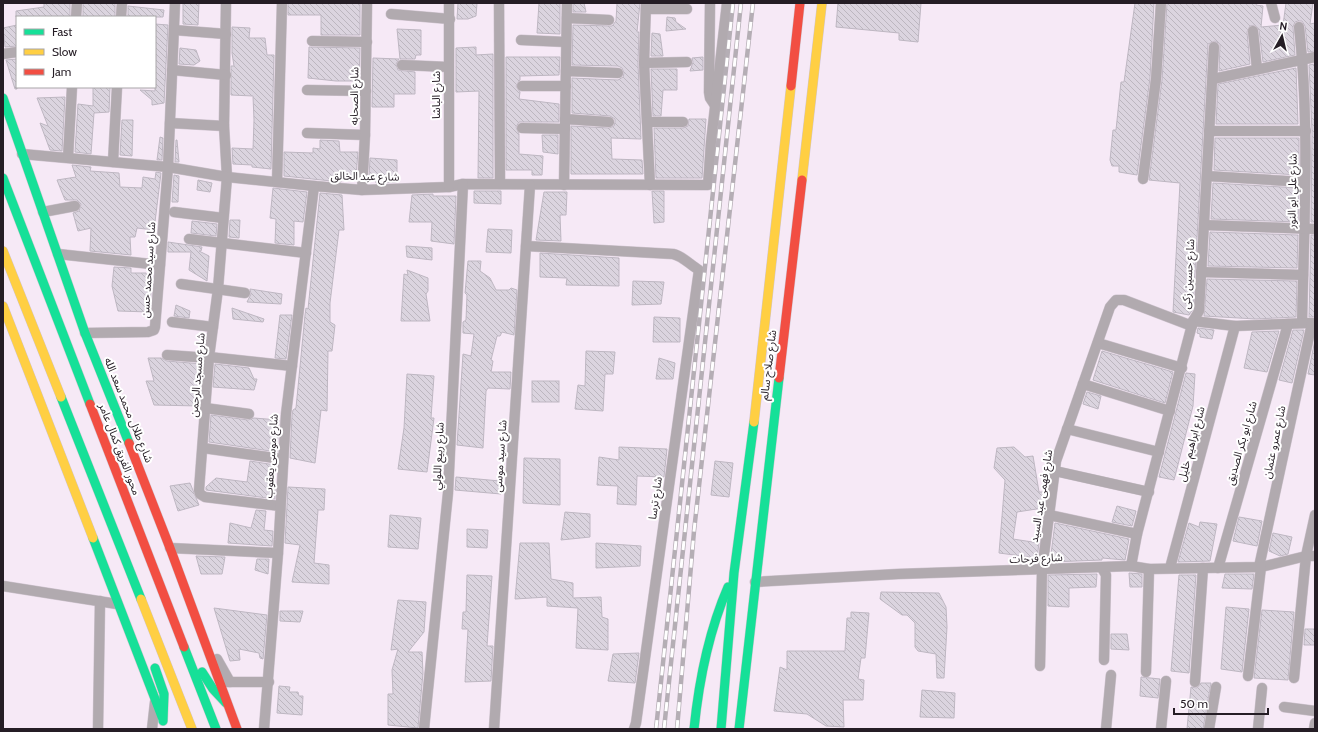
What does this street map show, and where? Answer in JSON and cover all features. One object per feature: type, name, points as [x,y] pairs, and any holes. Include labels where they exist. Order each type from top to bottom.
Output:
[{"type":"main road","name":"شارع صلاح سالم","points":[[739,729],[755,582],[785,241],[800,3]]},
{"type":"main road","name":"شارع صلاح سالم","points":[[721,729],[734,573],[763,352],[785,241],[822,3]]},
{"type":"main road","name":"شارع طلال محمد سعد الله","points":[[3,98],[85,333],[170,548],[202,633],[218,683],[237,729]]},
{"type":"main road","name":"محور الفريق كمال عامر","points":[[3,178],[216,729]]},
{"type":"main road","points":[[3,251],[192,729]]},
{"type":"main road","points":[[3,306],[165,725]]},
{"type":"main road","points":[[142,538],[156,559],[202,673],[213,689],[226,702]]},
{"type":"main road","points":[[118,541],[118,567]]},
{"type":"main road","points":[[694,728],[702,663],[718,610],[734,573]]},
{"type":"main road","points":[[153,662],[161,685],[165,703],[165,725]]},
{"type":"street","points":[[76,16],[77,3]]},
{"type":"street","points":[[121,16],[122,3]]},
{"type":"street","name":"شارع سيد محمد حسن","points":[[85,333],[148,332],[154,330],[168,168],[175,3]]},
{"type":"street","name":"شارع مسجد الرحمن","points":[[226,3],[224,126],[227,177],[218,289],[209,357],[199,490],[201,496],[280,506]]},
{"type":"street","points":[[277,182],[282,3]]},
{"type":"street","name":"شارع الصحابه","points":[[362,190],[365,135],[367,3]]},
{"type":"street","name":"شارع الباشا","points":[[449,3],[449,187]]},
{"type":"street","points":[[499,3],[500,184]]},
{"type":"street","points":[[564,185],[567,3]]},
{"type":"street","points":[[710,3],[709,92],[710,98],[716,107]]},
{"type":"street","points":[[716,107],[727,3]]},
{"type":"street","points":[[1143,179],[1156,79],[1161,3]]},
{"type":"street","points":[[1271,3],[1275,18]]},
{"type":"street","points":[[650,185],[644,63],[646,6],[687,9]]},
{"type":"street","points":[[391,14],[450,19]]},
{"type":"street","points":[[566,18],[609,20]]},
{"type":"street","name":"شارع علي ابو النور","points":[[1299,26],[1303,60],[1306,131],[1303,275],[1310,323]]},
{"type":"street","points":[[174,30],[226,34]]},
{"type":"street","points":[[1253,30],[1257,69]]},
{"type":"street","points":[[521,40],[566,42]]},
{"type":"street","points":[[312,41],[366,42]]},
{"type":"street","name":"شارع حسين زكى","points":[[1131,566],[1137,534],[1193,323],[1198,311],[1214,47]]},
{"type":"street","points":[[3,54],[16,52]]},
{"type":"street","points":[[1213,79],[1315,57]]},
{"type":"street","points":[[644,63],[687,62]]},
{"type":"street","points":[[402,65],[448,67]]},
{"type":"street","points":[[172,70],[226,75]]},
{"type":"street","points":[[566,71],[618,73]]},
{"type":"street","points":[[522,86],[566,86]]},
{"type":"street","points":[[68,157],[72,88]]},
{"type":"street","points":[[113,162],[117,88]]},
{"type":"street","points":[[307,90],[366,91]]},
{"type":"street","name":"شارع عبد الخالق","points":[[22,154],[68,157],[168,168],[227,177],[362,190],[449,187],[463,184],[708,185],[711,142],[716,107]]},
{"type":"street","points":[[522,128],[609,122]]},
{"type":"street","points":[[647,122],[683,122]]},
{"type":"street","points":[[170,123],[224,126]]},
{"type":"street","points":[[1209,131],[1306,131]]},
{"type":"street","points":[[307,133],[365,135]]},
{"type":"street","points":[[1207,176],[1304,182]]},
{"type":"street","name":"شارع ربيع اللولي","points":[[424,729],[448,493],[463,184]]},
{"type":"street","name":"شارع سيد موسى","points":[[494,729],[530,185]]},
{"type":"street","name":"شارع موسى يعقوب","points":[[264,729],[269,682],[278,553],[282,459],[314,186]]},
{"type":"street","points":[[43,212],[76,206]]},
{"type":"street","points":[[174,212],[223,218]]},
{"type":"street","points":[[1204,225],[1315,228]]},
{"type":"street","points":[[189,239],[306,253]]},
{"type":"street","name":"شارع ترسا","points":[[526,246],[674,254],[681,257],[699,270],[634,729]]},
{"type":"street","points":[[58,254],[160,265]]},
{"type":"street","points":[[1201,272],[1303,275]]},
{"type":"street","points":[[181,284],[245,293]]},
{"type":"street","name":"شارع فهمى عبد السيد","points":[[1040,666],[1042,570],[1058,455],[1112,304],[1116,300],[1124,300],[1193,323]]},
{"type":"street","points":[[172,322],[213,327]]},
{"type":"street","points":[[1193,323],[1235,326],[1310,323]]},
{"type":"street","name":"شارع عمرو عثمان","points":[[1248,676],[1260,567],[1310,323]]},
{"type":"street","name":"شارع ابو بكر الصديق","points":[[1218,568],[1288,324]]},
{"type":"street","name":"شارع ابراهيم خليل","points":[[1170,568],[1235,326]]},
{"type":"street","points":[[1098,343],[1182,368]]},
{"type":"street","points":[[168,355],[209,357],[292,366]]},
{"type":"street","points":[[1083,384],[1170,411]]},
{"type":"street","points":[[206,408],[249,414]]},
{"type":"street","points":[[1067,429],[1159,452]]},
{"type":"street","points":[[202,448],[282,459]]},
{"type":"street","points":[[1055,471],[1149,492]]},
{"type":"street","points":[[1049,514],[1137,534]]},
{"type":"street","points":[[1294,678],[1311,556],[1315,515]]},
{"type":"street","points":[[170,548],[278,553]]},
{"type":"street","name":"شارع فرحات","points":[[755,582],[898,574],[1131,566],[1149,569],[1260,567],[1311,556]]},
{"type":"street","points":[[1102,568],[1106,575],[1104,660]]},
{"type":"street","points":[[1195,682],[1203,568]]},
{"type":"street","points":[[1146,672],[1149,569]]},
{"type":"street","points":[[3,586],[117,604]]},
{"type":"street","points":[[98,729],[100,601]]},
{"type":"street","points":[[202,633],[230,682]]},
{"type":"street","points":[[1106,729],[1111,675]]},
{"type":"street","points":[[1161,729],[1166,681]]},
{"type":"street","points":[[218,683],[269,682]]},
{"type":"street","points":[[1209,729],[1216,687]]},
{"type":"street","points":[[1258,729],[1262,688]]},
{"type":"street","points":[[152,729],[155,700]]},
{"type":"street","points":[[1284,707],[1315,711]]},
{"type":"street","points":[[1314,729],[1315,723]]},
{"type":"building","points":[[44,3],[70,3],[70,16],[16,16],[16,11],[44,7]]},
{"type":"building","points":[[83,3],[115,3],[115,16],[83,16]]},
{"type":"building","points":[[183,3],[199,3],[198,25],[183,24]]},
{"type":"building","points":[[288,3],[360,3],[360,35],[321,35],[321,15],[288,15]]},
{"type":"building","points":[[458,3],[477,3],[476,16],[468,19],[457,19]]},
{"type":"building","points":[[539,3],[560,3],[560,34],[537,33]]},
{"type":"building","points":[[573,3],[584,3],[586,12],[573,12]]},
{"type":"building","points":[[617,3],[640,3],[637,32],[639,32],[638,63],[641,139],[611,138],[612,159],[642,160],[643,174],[571,174],[571,126],[609,128],[614,126],[615,122],[615,119],[610,116],[572,113],[572,78],[618,80],[623,77],[624,73],[622,68],[618,66],[572,65],[573,25],[612,26],[616,21]]},
{"type":"building","points":[[838,3],[921,3],[918,42],[899,40],[899,33],[836,27]]},
{"type":"building","points":[[1135,3],[1154,3],[1150,78],[1137,175],[1119,172],[1119,166],[1112,166],[1110,160],[1113,130],[1116,130],[1121,82],[1124,82]]},
{"type":"building","points":[[1167,3],[1257,3],[1256,5],[1263,6],[1261,27],[1283,25],[1286,3],[1313,3],[1310,24],[1315,23],[1315,51],[1308,52],[1305,26],[1302,21],[1298,21],[1295,22],[1293,27],[1295,55],[1263,62],[1259,30],[1255,25],[1250,26],[1247,32],[1250,64],[1219,71],[1220,44],[1215,41],[1208,44],[1193,309],[1189,315],[1173,312],[1180,183],[1149,180],[1162,80]]},
{"type":"building","points":[[128,6],[164,10],[163,17],[128,16]]},
{"type":"building","points":[[667,17],[675,18],[676,22],[686,29],[666,31]]},
{"type":"building","points":[[156,24],[168,25],[164,103],[152,105],[152,100],[140,90],[155,91]]},
{"type":"building","points":[[16,25],[16,46],[5,47],[3,28]]},
{"type":"building","points":[[232,27],[250,28],[249,38],[265,38],[267,55],[274,55],[271,169],[252,167],[252,165],[233,164],[232,148],[253,149],[254,120],[253,96],[231,95],[231,66],[234,66],[232,53]]},
{"type":"building","points":[[397,29],[421,30],[421,55],[416,55],[415,59],[400,59]]},
{"type":"building","points":[[652,33],[660,34],[663,56],[651,56]]},
{"type":"building","points":[[309,47],[360,48],[359,81],[336,81],[308,78]]},
{"type":"building","points":[[476,47],[476,55],[493,54],[493,178],[478,178],[479,91],[456,92],[456,48]]},
{"type":"building","points":[[180,48],[196,50],[200,61],[194,65],[179,64]]},
{"type":"building","points":[[506,57],[560,57],[559,75],[520,76],[520,80],[516,86],[520,92],[519,99],[559,104],[559,122],[519,122],[516,127],[519,134],[519,154],[543,156],[542,175],[532,175],[532,170],[506,170]]},
{"type":"building","points":[[703,57],[703,70],[690,71],[693,62],[692,58]]},
{"type":"building","points":[[373,58],[399,59],[396,64],[398,70],[415,72],[415,94],[394,94],[394,107],[372,107]]},
{"type":"building","points":[[16,59],[17,89],[15,89],[6,60]]},
{"type":"building","points":[[1315,64],[1315,222],[1311,222],[1312,131],[1309,65]]},
{"type":"building","points":[[1296,68],[1298,124],[1216,124],[1218,84]]},
{"type":"building","points":[[651,69],[677,69],[677,90],[663,90],[661,116],[653,116]]},
{"type":"building","points":[[93,88],[110,88],[109,112],[94,113],[91,154],[75,152],[78,104],[93,106]]},
{"type":"building","points":[[65,97],[62,151],[50,150],[40,123],[48,126],[37,98]]},
{"type":"building","points":[[689,119],[706,119],[702,178],[656,178],[654,128],[683,128],[688,126]]},
{"type":"building","points":[[122,120],[133,120],[132,156],[120,155]]},
{"type":"building","points":[[542,135],[558,135],[558,154],[543,152]]},
{"type":"building","points":[[160,137],[163,138],[162,160],[157,160]]},
{"type":"building","points":[[1215,138],[1299,138],[1299,175],[1214,170]]},
{"type":"building","points":[[177,140],[179,162],[175,162]]},
{"type":"building","points":[[320,140],[339,141],[340,152],[358,152],[356,176],[340,176],[341,182],[284,176],[284,152],[313,153],[313,148],[320,149]]},
{"type":"building","points":[[370,158],[397,160],[397,182],[376,183],[376,177],[369,177]]},
{"type":"building","points":[[72,165],[91,167],[90,171],[119,173],[120,187],[142,188],[143,177],[155,179],[156,172],[161,173],[154,230],[137,228],[135,237],[130,237],[131,255],[90,251],[91,228],[78,231],[73,213],[79,211],[81,204],[77,200],[65,200],[57,180],[76,177]]},
{"type":"building","points":[[174,175],[179,176],[178,202],[172,202]]},
{"type":"building","points":[[198,180],[212,183],[210,192],[197,190]]},
{"type":"building","points":[[1213,183],[1299,188],[1298,222],[1211,219]]},
{"type":"building","points":[[273,188],[307,192],[303,222],[294,221],[294,245],[275,243],[276,219],[270,218]]},
{"type":"building","points":[[474,191],[501,191],[501,204],[474,203]]},
{"type":"building","points":[[652,191],[664,191],[664,222],[654,223]]},
{"type":"building","points":[[544,192],[567,192],[566,215],[560,215],[561,241],[536,240]]},
{"type":"building","points":[[320,193],[342,195],[344,230],[339,230],[330,303],[330,322],[335,325],[332,351],[328,351],[327,411],[321,410],[315,463],[290,458],[292,415],[293,410],[296,408],[305,315],[306,308],[308,309]]},
{"type":"building","points":[[433,194],[433,196],[456,196],[454,244],[431,241],[432,222],[409,222],[412,195]]},
{"type":"building","points":[[230,220],[240,220],[239,238],[229,237]]},
{"type":"building","points":[[192,221],[217,224],[216,236],[191,233]]},
{"type":"building","points":[[488,229],[512,230],[511,253],[486,252]]},
{"type":"building","points":[[1210,232],[1298,235],[1297,268],[1208,266]]},
{"type":"building","points":[[1311,235],[1315,235],[1315,317],[1309,317]]},
{"type":"building","points":[[168,242],[202,247],[201,251],[199,251],[209,256],[207,281],[189,270],[191,252],[168,252]]},
{"type":"building","points":[[406,246],[432,248],[432,260],[407,257]]},
{"type":"building","points":[[540,253],[619,258],[619,286],[566,285],[567,278],[540,277]]},
{"type":"building","points":[[468,261],[481,261],[480,271],[490,278],[496,290],[509,290],[511,288],[517,290],[514,335],[502,332],[500,336],[497,336],[491,360],[493,361],[491,372],[511,372],[510,389],[488,388],[486,391],[483,448],[457,445],[463,354],[471,356],[474,334],[463,333],[463,322],[466,320],[467,295],[465,293]]},
{"type":"building","points":[[114,267],[131,268],[131,273],[146,273],[151,291],[150,312],[118,311],[112,286]]},
{"type":"building","points":[[407,270],[428,278],[428,291],[426,294],[430,321],[401,321],[404,274],[408,275]]},
{"type":"building","points":[[1207,279],[1297,281],[1296,317],[1256,319],[1204,316]]},
{"type":"building","points":[[633,281],[664,282],[661,304],[632,305]]},
{"type":"building","points":[[250,289],[282,294],[281,304],[247,302],[251,294]]},
{"type":"building","points":[[176,305],[190,311],[189,318],[174,316]]},
{"type":"building","points":[[232,308],[264,319],[263,322],[233,319]]},
{"type":"building","points":[[280,315],[292,315],[286,359],[275,358]]},
{"type":"building","points":[[654,317],[680,318],[680,342],[653,342]]},
{"type":"building","points":[[1198,328],[1214,330],[1212,339],[1200,337],[1200,334],[1197,333]]},
{"type":"building","points":[[1293,330],[1304,330],[1292,383],[1279,380]]},
{"type":"building","points":[[1279,331],[1267,372],[1244,368],[1252,332]]},
{"type":"building","points":[[1315,340],[1315,375],[1308,374]]},
{"type":"building","points":[[586,351],[615,352],[613,374],[605,374],[603,411],[575,409],[578,385],[585,386]]},
{"type":"building","points":[[1102,351],[1173,372],[1165,403],[1093,380]]},
{"type":"building","points":[[148,358],[161,358],[167,361],[202,364],[199,406],[154,405],[146,381],[154,381]]},
{"type":"building","points":[[659,358],[675,363],[673,379],[656,379]]},
{"type":"building","points":[[215,364],[249,368],[254,379],[257,379],[254,390],[213,387]]},
{"type":"building","points":[[1186,373],[1195,374],[1193,406],[1174,480],[1159,477]]},
{"type":"building","points":[[407,374],[434,376],[431,418],[434,418],[427,472],[398,469],[404,428]]},
{"type":"building","points":[[532,381],[559,381],[559,402],[532,402]]},
{"type":"building","points":[[1087,392],[1101,396],[1098,409],[1083,404]]},
{"type":"building","points":[[211,415],[248,420],[254,418],[279,420],[277,452],[209,442]]},
{"type":"building","points":[[619,447],[667,449],[664,477],[637,476],[636,505],[617,504],[618,486],[597,485],[599,457],[619,460]]},
{"type":"building","points":[[1014,447],[1025,457],[1033,456],[1039,492],[1045,492],[1043,508],[1017,512],[1013,539],[1039,543],[1037,558],[999,553],[1005,480],[994,468],[997,448]]},
{"type":"building","points":[[524,458],[560,459],[560,505],[523,503]]},
{"type":"building","points":[[250,461],[275,465],[273,484],[275,487],[275,499],[206,490],[206,487],[216,478],[247,482]]},
{"type":"building","points":[[715,461],[733,463],[729,497],[711,495]]},
{"type":"building","points":[[456,477],[500,481],[501,494],[455,490]]},
{"type":"building","points":[[190,483],[199,505],[178,511],[170,486]]},
{"type":"building","points":[[288,487],[325,489],[324,510],[318,510],[314,563],[329,565],[329,584],[292,582],[300,545],[285,543]]},
{"type":"building","points":[[1117,506],[1136,511],[1132,526],[1112,522]]},
{"type":"building","points":[[256,510],[266,511],[264,530],[273,531],[272,546],[228,543],[230,523],[251,528]]},
{"type":"building","points":[[565,512],[590,514],[590,537],[561,540]]},
{"type":"building","points":[[390,515],[421,518],[418,549],[388,547]]},
{"type":"building","points":[[1239,517],[1262,521],[1257,546],[1233,541]]},
{"type":"building","points":[[1200,522],[1217,524],[1210,561],[1178,562],[1189,523],[1199,527]]},
{"type":"building","points":[[1055,523],[1129,539],[1125,560],[1102,558],[1102,560],[1050,562]]},
{"type":"building","points":[[467,529],[488,530],[487,548],[467,547]]},
{"type":"building","points":[[1273,533],[1292,537],[1288,554],[1280,556],[1269,551]]},
{"type":"building","points":[[520,543],[549,543],[551,579],[573,583],[573,598],[601,597],[602,617],[608,619],[608,650],[576,648],[578,608],[547,606],[547,597],[515,599]]},
{"type":"building","points":[[596,543],[641,546],[640,566],[596,568]]},
{"type":"building","points":[[196,556],[225,557],[222,574],[201,574]]},
{"type":"building","points":[[257,559],[269,559],[268,574],[255,570]]},
{"type":"building","points":[[1129,573],[1142,574],[1142,587],[1130,587]]},
{"type":"building","points":[[1097,574],[1096,587],[1069,588],[1069,607],[1048,606],[1048,575]]},
{"type":"building","points":[[1225,574],[1254,574],[1252,589],[1222,588]]},
{"type":"building","points":[[467,575],[492,576],[487,646],[493,646],[491,681],[465,682],[468,629],[462,629],[463,612],[466,612]]},
{"type":"building","points":[[1179,575],[1196,575],[1189,673],[1171,671]]},
{"type":"building","points":[[881,592],[939,593],[946,607],[947,627],[944,678],[937,678],[936,654],[918,651],[915,647],[915,623],[907,615],[902,615],[880,599]]},
{"type":"building","points":[[398,600],[426,602],[424,632],[408,652],[422,652],[423,673],[418,728],[388,725],[388,694],[393,694],[392,670],[398,649],[391,650]]},
{"type":"building","points":[[1226,607],[1249,609],[1242,672],[1221,669]]},
{"type":"building","points":[[214,608],[267,615],[263,659],[260,658],[259,653],[239,649],[240,660],[230,661]]},
{"type":"building","points":[[1262,610],[1294,612],[1288,680],[1254,678]]},
{"type":"building","points":[[280,611],[303,611],[300,622],[280,621]]},
{"type":"building","points":[[851,612],[869,613],[865,658],[861,658],[858,679],[864,680],[863,700],[843,700],[844,727],[826,726],[807,714],[774,711],[780,667],[787,670],[787,651],[845,651],[847,618],[851,618]]},
{"type":"building","points":[[1305,629],[1315,629],[1315,645],[1304,645]]},
{"type":"building","points":[[1111,634],[1127,634],[1129,650],[1111,649]]},
{"type":"building","points":[[639,653],[635,683],[608,681],[613,654]]},
{"type":"building","points":[[1141,677],[1160,679],[1158,698],[1140,696]]},
{"type":"building","points":[[1201,683],[1211,683],[1203,729],[1187,729],[1191,687],[1197,688]]},
{"type":"building","points":[[279,686],[290,687],[289,692],[298,692],[299,696],[303,696],[302,715],[277,713]]},
{"type":"building","points":[[922,690],[955,693],[954,718],[920,717]]},
{"type":"railway","points":[[656,729],[733,3]]},
{"type":"railway","points":[[664,729],[741,3]]},
{"type":"railway","points":[[677,729],[694,531],[753,3]]},
{"type":"traffic: fast","points":[[3,98],[85,333],[129,443]]},
{"type":"traffic: fast","points":[[3,178],[90,404]]},
{"type":"traffic: fast","points":[[739,729],[779,378]]},
{"type":"traffic: fast","points":[[61,397],[141,599]]},
{"type":"traffic: fast","points":[[721,729],[734,573],[754,422]]},
{"type":"traffic: fast","points":[[93,538],[162,717]]},
{"type":"traffic: fast","points":[[694,729],[705,657],[715,622],[728,587]]},
{"type":"traffic: fast","points":[[184,647],[216,729]]},
{"type":"traffic: fast","points":[[155,668],[164,694],[163,721]]},
{"type":"traffic: fast","points":[[202,672],[213,689],[226,703]]},
{"type":"traffic: slow","points":[[802,180],[822,3]]},
{"type":"traffic: slow","points":[[754,422],[791,86]]},
{"type":"traffic: slow","points":[[3,251],[61,397]]},
{"type":"traffic: slow","points":[[3,306],[93,538]]},
{"type":"traffic: slow","points":[[141,599],[192,729]]},
{"type":"traffic: jam","points":[[791,86],[800,3]]},
{"type":"traffic: jam","points":[[779,378],[802,180]]},
{"type":"traffic: jam","points":[[90,404],[184,647]]},
{"type":"traffic: jam","points":[[129,443],[170,548],[237,729]]}]
